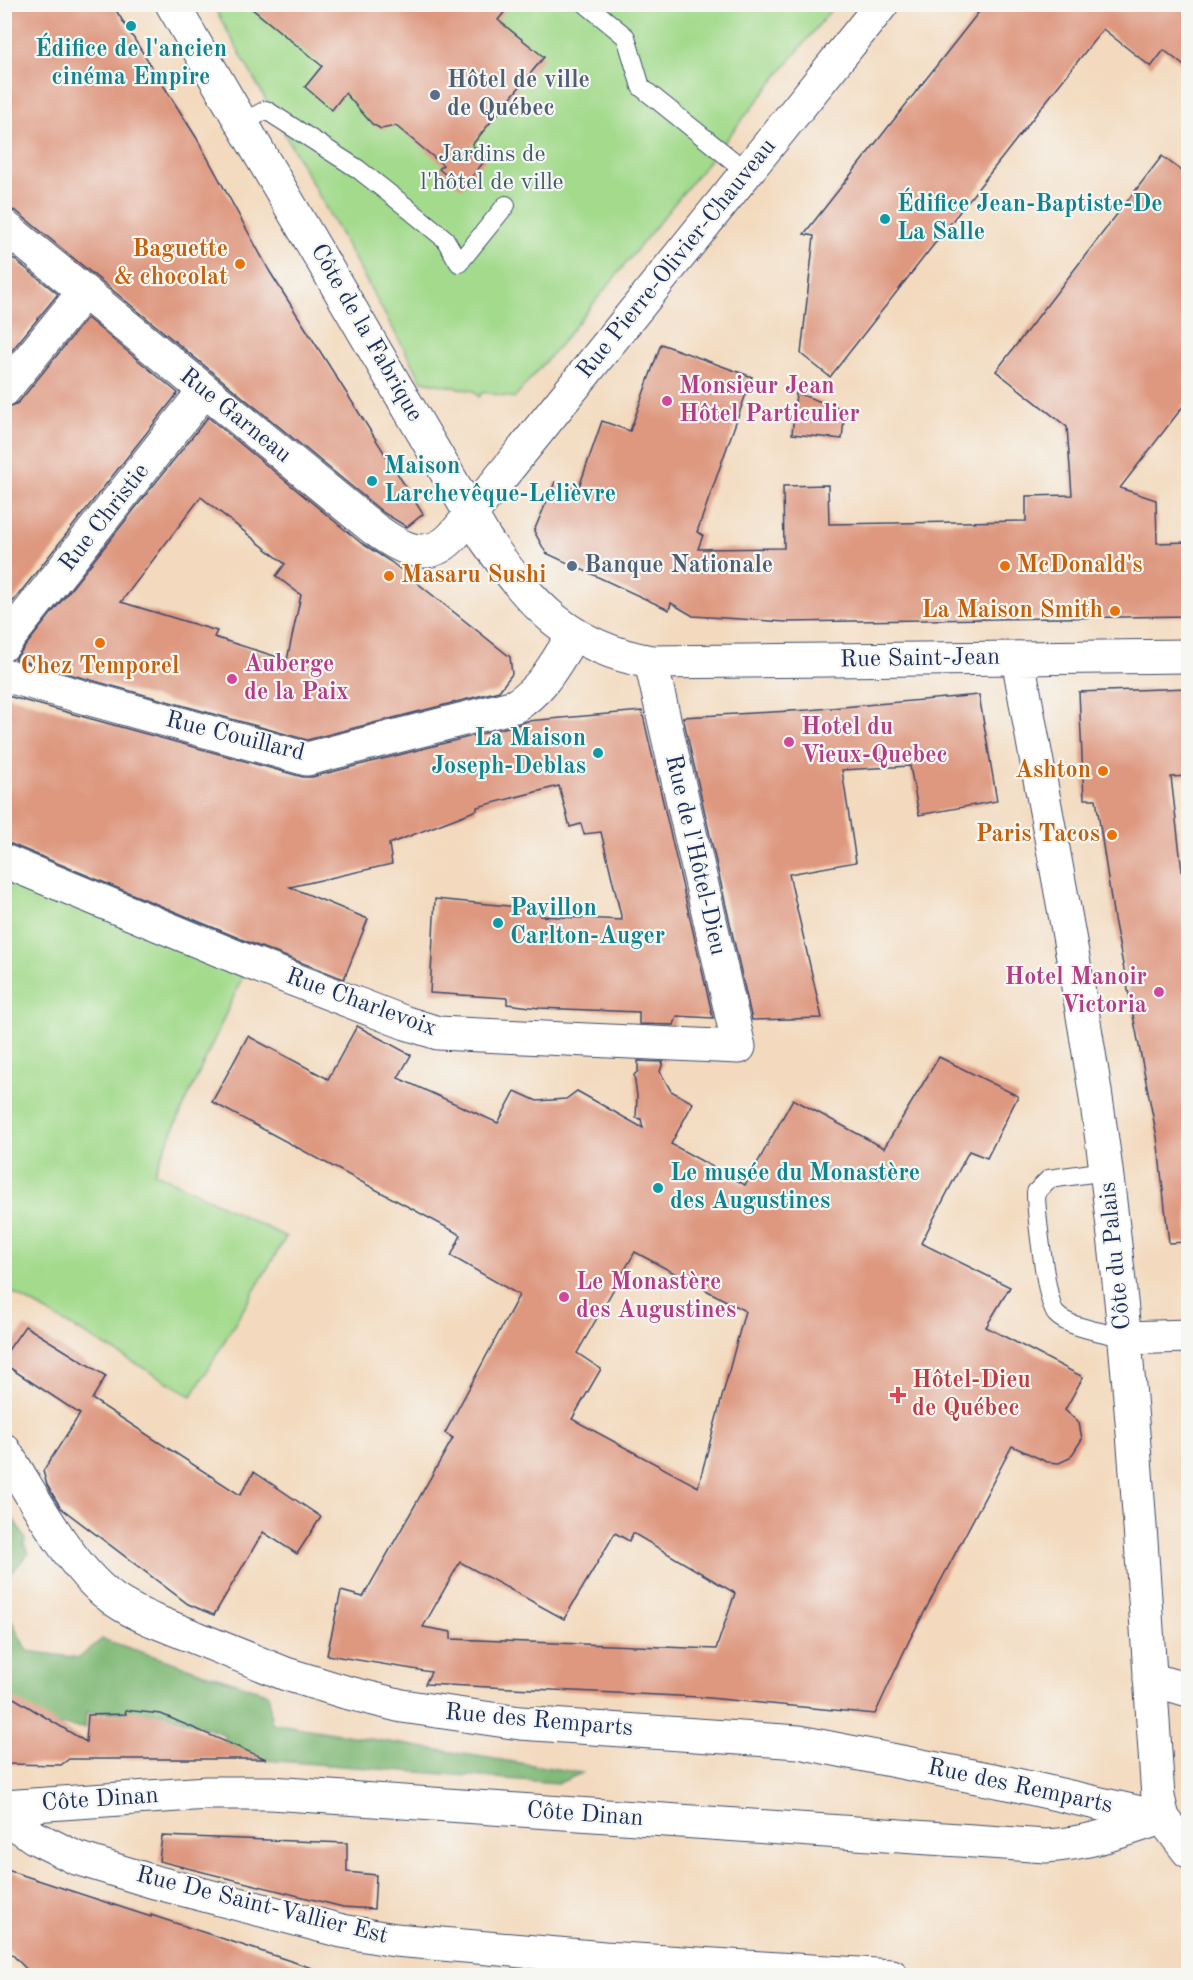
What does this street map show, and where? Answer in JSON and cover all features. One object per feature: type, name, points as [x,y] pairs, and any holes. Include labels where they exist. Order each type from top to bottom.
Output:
[{"type":"street","name":"Côte de la Fabrique","points":[[172,4],[486,540],[529,597],[574,634],[594,646],[622,657],[651,662]]},
{"type":"street","name":"Rue Pierre-Olivier-Chauveau","points":[[472,513],[882,4]]},
{"type":"street","name":"Rue Garneau","points":[[4,226],[391,542],[407,549],[427,551],[449,541],[472,513]]},
{"type":"street","points":[[4,390],[84,292]]},
{"type":"street","name":"Rue Christie","points":[[4,644],[204,391]]},
{"type":"street","name":"Rue Couillard","points":[[4,675],[307,759],[515,706],[531,696],[542,685],[574,634]]},
{"type":"street","name":"Rue Saint-Jean","points":[[651,662],[1188,656]]},
{"type":"street","name":"Côte du Palais","points":[[1018,658],[1086,1030],[1106,1171],[1126,1338],[1158,1797],[1162,1818],[1188,1851]]},
{"type":"street","name":"Rue de l'Hôtel-Dieu","points":[[651,662],[739,1047]]},
{"type":"street","name":"Rue Charlevoix","points":[[4,861],[251,963],[406,1023],[438,1033],[739,1047]]},
{"type":"street","points":[[1126,1338],[1188,1336]]},
{"type":"street","name":"Rue des Remparts","points":[[4,1450],[63,1543],[83,1570],[108,1595],[132,1611],[152,1620],[286,1674],[402,1706],[462,1716],[799,1742],[975,1777],[1162,1818]]},
{"type":"street","points":[[1150,1679],[1188,1690]]},
{"type":"street","name":"Côte Dinan","points":[[4,1807],[207,1793],[271,1793],[1046,1846],[1072,1845],[1097,1839],[1162,1818]]},
{"type":"street","name":"Rue De Saint-Vallier Est","points":[[4,1816],[34,1837],[76,1858],[151,1881],[342,1931],[603,1967],[892,1976]]},
{"type":"lane","points":[[586,4],[626,37],[641,87],[747,172]]},
{"type":"lane","points":[[242,123],[266,110],[358,169],[445,240],[459,263],[506,205]]},
{"type":"lane","points":[[1106,1171],[1049,1179],[1036,1192],[1036,1207],[1050,1299],[1055,1314],[1068,1323],[1126,1338]]},
{"type":"green space","name":"Jardins de l'hôtel de ville","points":[[213,5],[835,5],[563,341],[514,398],[483,392],[479,397],[474,391],[422,381]]},
{"type":"green space","points":[[5,872],[243,976],[154,1172],[286,1237],[192,1396],[5,1288]]},
{"type":"green space","points":[[5,1506],[26,1539],[24,1545],[29,1553],[11,1573],[5,1589]]},
{"type":"green space","points":[[4,1606],[27,1651],[79,1658],[102,1639],[269,1694],[271,1723],[582,1773],[559,1783],[226,1757],[224,1734],[162,1713],[86,1712],[85,1728],[37,1723],[5,1697]]},
{"type":"building","points":[[4,4],[112,4],[196,137],[270,272],[423,514],[407,527],[384,513],[16,211],[4,208]]},
{"type":"building","name":"Hôtel de ville de Québec","points":[[246,4],[511,4],[498,20],[544,57],[472,145],[487,158],[462,189],[439,169],[443,165],[396,126],[381,129],[372,124],[345,93],[332,110],[305,87],[322,66]]},
{"type":"building","name":"Édifice Jean-Baptiste-De La Salle","points":[[985,4],[1188,4],[1188,69],[1164,50],[1151,67],[1103,29],[830,377],[801,354],[814,236],[804,234]]},
{"type":"building","points":[[1162,156],[1188,176],[1188,400],[1120,488],[1156,500],[1157,543],[1188,542],[1188,616],[786,622],[693,616],[671,603],[669,610],[546,553],[534,531],[555,482],[578,490],[602,421],[630,431],[661,344],[752,377],[697,532],[703,535],[698,549],[784,548],[783,486],[828,485],[829,524],[1026,521],[1026,496],[1072,495],[1067,427],[996,371]]},
{"type":"building","points":[[4,251],[58,294],[4,360]]},
{"type":"building","points":[[87,318],[178,393],[4,613],[4,408],[19,402]]},
{"type":"building","points":[[796,393],[845,410],[842,439],[792,434]]},
{"type":"building","points":[[208,417],[361,543],[391,562],[510,657],[512,674],[499,691],[307,740],[15,659]],"holes":[[[201,497],[285,564],[276,576],[301,595],[287,660],[214,637],[217,631],[121,602]]]},
{"type":"building","points":[[1188,688],[1188,776],[1171,777],[1186,906],[1188,906],[1188,1242],[1169,1243],[1157,1137],[1114,919],[1096,799],[1084,799],[1079,692]]},
{"type":"building","points":[[4,695],[303,777],[312,777],[527,721],[642,711],[713,1018],[677,1016],[674,1025],[639,1024],[639,1012],[539,1008],[507,1004],[507,998],[430,993],[435,899],[540,909],[540,916],[622,920],[601,832],[584,834],[581,824],[570,827],[559,786],[477,807],[477,810],[389,844],[392,864],[290,887],[368,919],[344,979],[4,843]]},
{"type":"building","points":[[979,695],[997,801],[919,815],[910,766],[842,770],[856,862],[789,874],[822,1018],[752,1020],[683,717],[808,710]]},
{"type":"building","points":[[357,1026],[411,1055],[398,1078],[498,1123],[515,1091],[537,1101],[566,1099],[577,1091],[643,1128],[641,1119],[636,1118],[637,1096],[634,1075],[638,1071],[638,1061],[663,1062],[660,1072],[671,1091],[693,1103],[671,1144],[745,1185],[793,1099],[884,1148],[939,1057],[1018,1096],[987,1158],[969,1151],[921,1243],[1010,1287],[986,1327],[1083,1377],[1065,1410],[1079,1423],[1082,1439],[1070,1458],[1059,1463],[1047,1462],[1012,1446],[909,1641],[875,1714],[699,1697],[425,1684],[431,1672],[327,1655],[341,1591],[363,1597],[453,1438],[445,1433],[519,1295],[451,1256],[461,1235],[212,1102],[248,1036],[328,1079]],"holes":[[[635,1252],[745,1311],[698,1487],[572,1419],[601,1369],[577,1353]],[[615,1533],[629,1541],[633,1533],[735,1593],[716,1649],[451,1639],[451,1632],[423,1627],[460,1562],[564,1619]]]},
{"type":"building","points":[[25,1326],[106,1376],[92,1399],[240,1495],[254,1472],[321,1517],[297,1554],[263,1532],[214,1615],[188,1604],[61,1508],[47,1485],[43,1471],[80,1414],[4,1364],[4,1356]]},
{"type":"building","points":[[4,1692],[86,1742],[88,1715],[126,1714],[125,1710],[161,1714],[266,1759],[69,1759],[61,1765],[4,1764]]},
{"type":"building","points":[[162,1836],[347,1843],[347,1872],[376,1875],[374,1909],[343,1907],[159,1861]]},
{"type":"building","points":[[4,1869],[318,1970],[317,1976],[33,1976],[4,1946]]},
{"type":"place","name":"Édifice de l'ancien cinéma Empire","points":[[131,26]]},
{"type":"place","name":"Hôtel de ville de Québec","points":[[435,95]]},
{"type":"place","name":"Édifice Jean-Baptiste-De La Salle","points":[[885,219]]},
{"type":"place","name":"Baguette & chocolat","points":[[240,264]]},
{"type":"place","name":"Monsieur Jean Hôtel Particulier","points":[[667,401]]},
{"type":"place","name":"Maison Larchevêque-Lelièvre","points":[[372,481]]},
{"type":"place","name":"Banque Nationale","points":[[572,566]]},
{"type":"place","name":"McDonald's","points":[[1005,566]]},
{"type":"place","name":"Masaru Sushi","points":[[389,576]]},
{"type":"place","name":"La Maison Smith","points":[[1115,611]]},
{"type":"place","name":"Chez Temporel","points":[[100,643]]},
{"type":"place","name":"Auberge de la Paix","points":[[232,679]]},
{"type":"place","name":"Hotel du Vieux-Quebec","points":[[789,742]]},
{"type":"place","name":"La Maison Joseph-Deblas","points":[[598,753]]},
{"type":"place","name":"Ashton","points":[[1103,771]]},
{"type":"place","name":"Paris Tacos","points":[[1112,835]]},
{"type":"place","name":"Pavillon Carlton-Auger","points":[[498,923]]},
{"type":"place","name":"Hotel Manoir Victoria","points":[[1159,992]]},
{"type":"place","name":"Le musée du Monastère des Augustines","points":[[658,1188]]},
{"type":"place","name":"Le Monastère des Augustines","points":[[564,1297]]},
{"type":"place","name":"Hôtel-Dieu de Québec","points":[[898,1395]]}]
